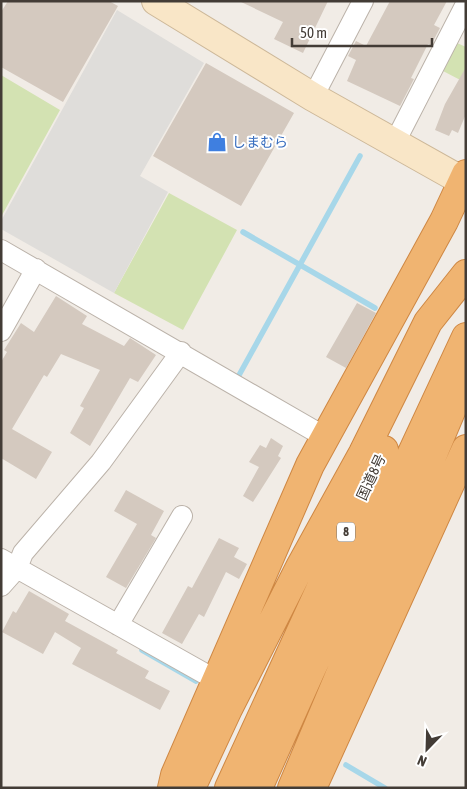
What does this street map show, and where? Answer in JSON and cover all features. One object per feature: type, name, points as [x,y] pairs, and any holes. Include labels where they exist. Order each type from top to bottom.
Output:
[{"type":"highway","points":[[172,788],[216,680],[310,465],[465,180]]},
{"type":"highway","name":"8","points":[[191,788],[250,665],[300,567],[363,453],[428,322],[466,276]]},
{"type":"highway","name":"国道8号","points":[[229,788],[296,637],[466,276]]},
{"type":"highway","name":"国道8号","points":[[258,788],[466,337]]},
{"type":"highway","points":[[292,788],[466,376]]},
{"type":"highway","points":[[312,788],[466,449]]},
{"type":"street","points":[[156,1],[313,97],[465,180]]},
{"type":"street","points":[[313,97],[363,1]]},
{"type":"street","points":[[395,142],[466,4]]},
{"type":"street","points":[[1,250],[181,352],[325,437]]},
{"type":"street","points":[[1,330],[36,270]]},
{"type":"street","points":[[1,586],[9,563],[23,553],[101,462],[181,352]]},
{"type":"street","points":[[118,625],[182,516]]},
{"type":"street","points":[[9,563],[216,680]]},
{"type":"green space","points":[[457,43],[466,47],[466,83],[443,71]]},
{"type":"green space","points":[[1,75],[60,110],[1,217]]},
{"type":"green space","points":[[169,193],[237,230],[183,330],[114,293]]},
{"type":"shaded area","points":[[117,10],[204,63],[140,176],[168,192],[114,293],[1,229],[1,221]]},
{"type":"building","points":[[8,1],[109,1],[118,6],[63,102],[1,67],[1,12]]},
{"type":"building","points":[[239,1],[328,1],[303,53],[274,39],[283,22]]},
{"type":"building","points":[[390,1],[447,1],[434,25],[440,28],[431,45],[428,44],[411,78],[414,79],[400,106],[347,81],[356,60],[348,56],[356,41],[366,46]]},
{"type":"building","points":[[206,63],[294,113],[241,206],[153,156]]},
{"type":"building","points":[[466,67],[466,114],[458,133],[452,130],[449,136],[435,130],[445,104]]},
{"type":"building","points":[[56,296],[87,316],[82,324],[124,346],[130,338],[156,355],[138,382],[130,378],[90,446],[70,433],[84,408],[80,406],[100,370],[61,354],[47,377],[44,375],[12,429],[52,452],[36,479],[1,458],[1,362],[7,352],[4,350],[21,323],[34,332]]},
{"type":"building","points":[[357,303],[376,313],[346,368],[326,357]]},
{"type":"building","points":[[271,438],[283,446],[278,456],[281,458],[253,502],[243,496],[259,467],[249,462],[260,445],[266,448]]},
{"type":"building","points":[[126,490],[164,511],[151,535],[156,538],[126,588],[106,577],[137,524],[114,511]]},
{"type":"building","points":[[219,538],[239,548],[234,557],[247,564],[239,579],[226,572],[204,617],[199,614],[182,644],[162,633],[188,586],[192,588]]},
{"type":"building","points":[[29,591],[69,614],[65,621],[118,650],[116,653],[149,671],[145,678],[170,691],[160,710],[72,664],[81,648],[55,632],[43,654],[2,632],[13,611],[16,613]]},
{"type":"waterway","points":[[238,377],[360,156]]},
{"type":"waterway","points":[[243,232],[375,308]]},
{"type":"waterway","points":[[142,650],[196,681]]},
{"type":"waterway","points":[[346,765],[385,788]]},
{"type":"place","name":"しまむら","points":[[217,142]]}]
